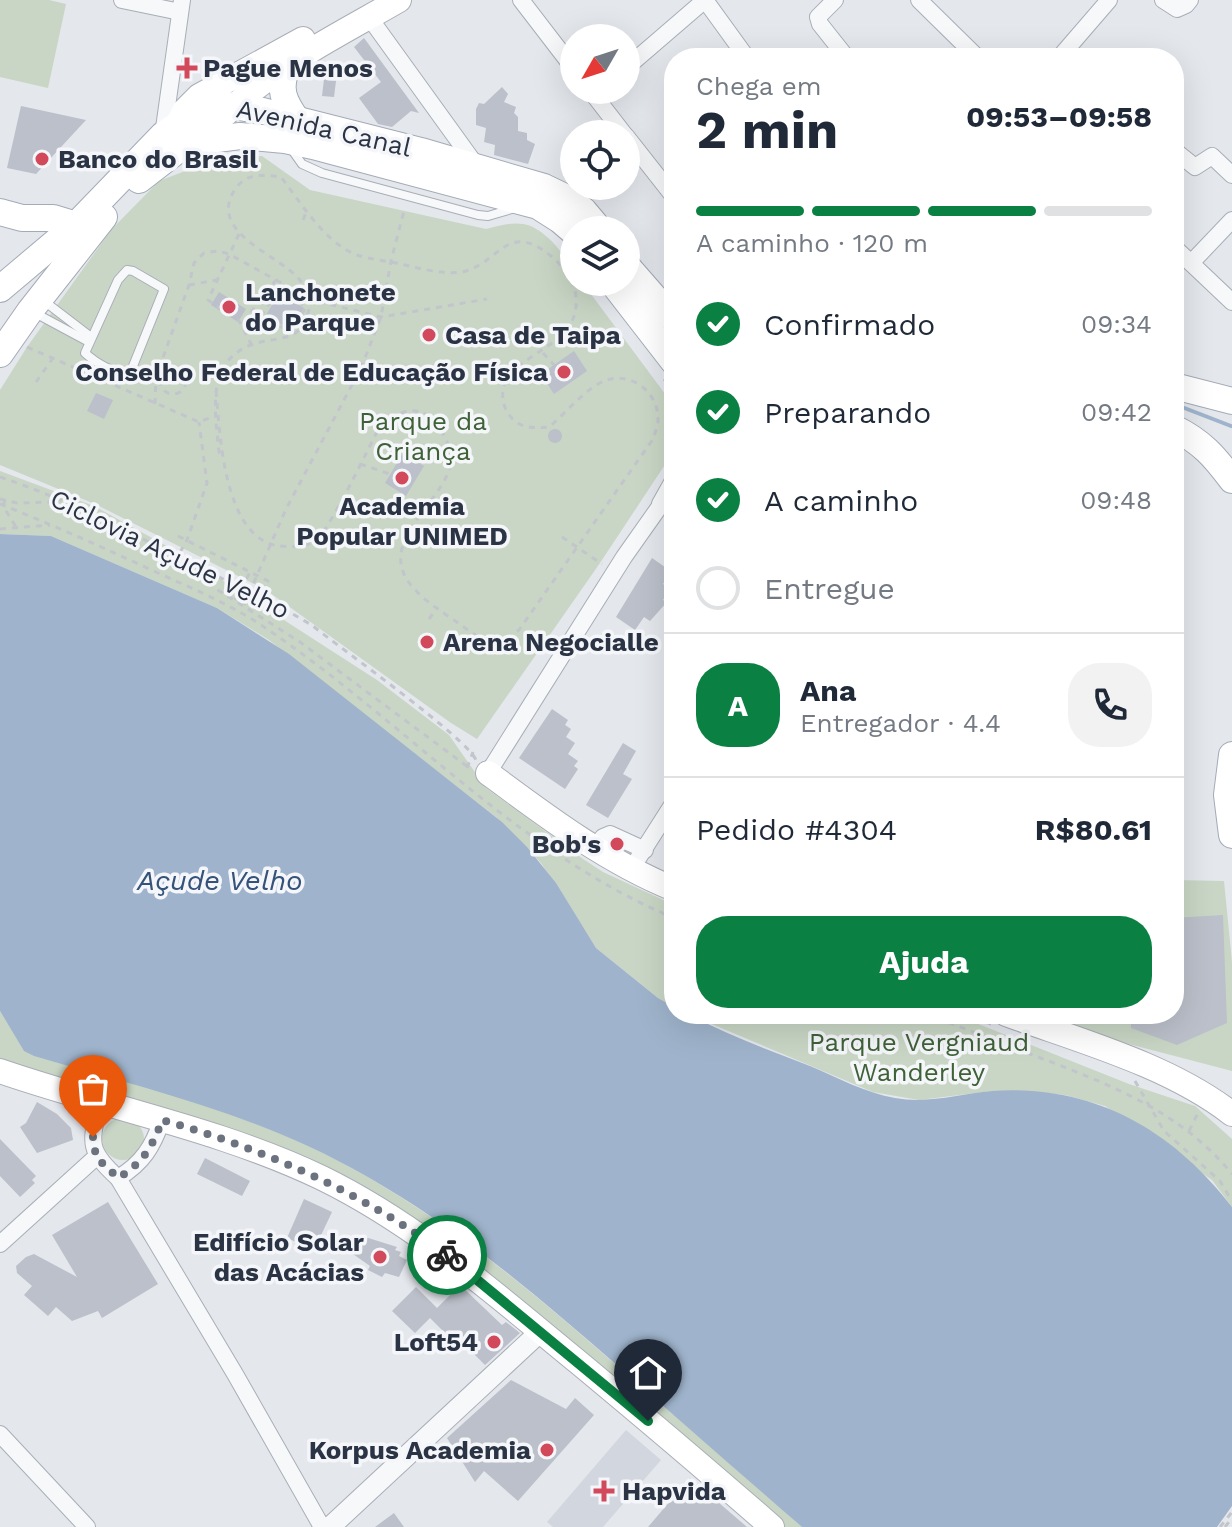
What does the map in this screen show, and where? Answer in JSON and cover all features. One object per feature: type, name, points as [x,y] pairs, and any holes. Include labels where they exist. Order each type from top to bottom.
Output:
[{"type":"main road","points":[[173,136],[184,111],[199,96],[370,8],[399,0]]},
{"type":"main road","points":[[235,105],[370,8]]},
{"type":"main road","points":[[288,66],[282,79],[282,92],[291,130]]},
{"type":"main road","name":"Avenida Canal","points":[[6,347],[35,304],[117,200],[173,136],[198,110],[222,104],[235,105],[291,130],[546,210],[560,221]]},
{"type":"main road","name":"Avenida Canal","points":[[0,289],[76,225],[173,136],[225,137],[291,130],[421,151],[544,187],[569,199],[588,216]]},
{"type":"main road","points":[[0,212],[22,218],[53,218],[76,225]]},
{"type":"main road","points":[[640,281],[664,309]]},
{"type":"main road","points":[[623,296],[664,349]]},
{"type":"main road","points":[[1184,389],[1232,401]]},
{"type":"main road","points":[[1184,433],[1196,439],[1215,457],[1232,480]]},
{"type":"main road","points":[[1232,755],[1227,795],[1232,835]]},
{"type":"main road","points":[[485,773],[595,847],[639,859],[664,880]]},
{"type":"main road","points":[[1032,1024],[1177,1080],[1232,1114]]},
{"type":"main road","points":[[4,1078],[100,1102],[242,1145],[322,1178],[343,1190],[423,1237],[465,1268],[772,1527]]},
{"type":"street","points":[[122,0],[181,6],[173,136]]},
{"type":"street","points":[[521,0],[560,51]]},
{"type":"street","points":[[640,56],[705,0],[740,48]]},
{"type":"street","points":[[835,0],[818,17],[839,48]]},
{"type":"street","points":[[1073,48],[1109,0]]},
{"type":"street","points":[[1163,0],[1177,9],[1190,0]]},
{"type":"street","points":[[931,4],[969,48]]},
{"type":"street","points":[[370,8],[478,168]]},
{"type":"street","points":[[640,154],[664,184]]},
{"type":"street","points":[[1184,158],[1195,167],[1212,156],[1232,175]]},
{"type":"street","points":[[1191,263],[1232,220]]},
{"type":"street","points":[[1184,256],[1232,302]]},
{"type":"street","points":[[485,773],[615,572],[664,505]]},
{"type":"street","points":[[639,859],[664,818]]},
{"type":"street","points":[[100,1102],[93,1137],[96,1157],[118,1178],[322,1527]]},
{"type":"street","points":[[118,1178],[148,1154],[162,1120]]},
{"type":"street","points":[[0,1244],[96,1157]]},
{"type":"street","points":[[330,1527],[541,1331]]},
{"type":"street","points":[[0,1434],[87,1527]]},
{"type":"lane","points":[[291,130],[302,164],[311,170],[478,215],[498,214],[527,204]]},
{"type":"lane","points":[[127,270],[164,289],[130,371],[118,372],[88,356],[85,349],[90,340],[118,280],[127,270]]},
{"type":"lane","points":[[35,304],[90,340]]},
{"type":"lane","points":[[35,304],[90,340]]},
{"type":"path","points":[[216,391],[222,457],[238,510],[252,529],[269,544],[289,547],[314,542],[327,527],[378,430],[390,416],[405,411],[420,411],[438,425],[449,445],[451,462],[445,477],[408,534],[401,566],[413,588],[477,636],[491,642],[505,640],[519,630],[653,439],[658,419],[645,387],[627,379],[610,379],[597,384],[549,427],[526,426],[516,422],[506,409],[502,395],[504,386],[517,368],[542,352],[566,330],[578,313],[575,287],[558,262],[546,252],[515,241],[503,245],[482,263],[463,272],[415,268],[356,254],[333,239],[281,177],[255,174],[240,182],[233,193],[229,211],[239,234],[298,277],[312,300]]},
{"type":"path","points":[[244,605],[286,509],[351,390],[381,317],[391,261],[409,196]]},
{"type":"path","points":[[303,220],[307,210]]},
{"type":"path","points":[[239,234],[208,300],[241,325],[252,344]]},
{"type":"path","points":[[155,404],[158,377],[194,263],[204,253],[218,251],[229,254],[312,300],[381,317],[487,299]]},
{"type":"path","points":[[189,285],[217,280]]},
{"type":"path","points":[[241,325],[276,280]]},
{"type":"path","points":[[270,288],[306,307],[291,333],[262,315],[276,292]]},
{"type":"path","points":[[302,304],[306,297]]},
{"type":"path","points":[[222,457],[214,397],[224,366],[234,355],[252,344],[295,333],[302,328],[312,300]]},
{"type":"path","points":[[256,306],[265,311]]},
{"type":"path","points":[[6,347],[53,358],[199,422],[216,416]]},
{"type":"path","points":[[542,352],[554,365]]},
{"type":"path","points":[[36,382],[53,358]]},
{"type":"path","points":[[174,368],[184,375],[185,384],[177,393],[169,393],[162,388],[158,377],[174,368]]},
{"type":"path","points":[[107,391],[110,384]]},
{"type":"path","points":[[174,564],[187,540],[207,483],[199,422]]},
{"type":"path","points":[[360,464],[390,474]]},
{"type":"path","name":"Ciclovia Açude Velho","points":[[0,477],[48,493],[251,590],[313,626],[473,752],[485,773]]},
{"type":"path","points":[[16,527],[2,505],[2,499],[17,503],[53,502],[174,564],[300,642],[467,768],[485,773]]},
{"type":"path","points":[[2,505],[54,525],[231,606],[265,627],[542,843],[619,891],[664,913]]},
{"type":"path","points":[[0,529],[54,525]]},
{"type":"path","points":[[178,536],[270,582]]},
{"type":"path","points":[[562,537],[615,572]]},
{"type":"path","points":[[235,600],[250,572]]},
{"type":"path","points":[[429,619],[438,607]]},
{"type":"path","points":[[952,1024],[1098,1080],[1149,1104],[1198,1138],[1232,1174]]},
{"type":"path","points":[[1133,1077],[1164,1131],[1220,1181],[1232,1201]]},
{"type":"path","points":[[1223,1527],[1232,1515]]},
{"type":"shaded area","name":"Hapvida","points":[[626,1430],[661,1460],[603,1527],[553,1527],[547,1522]]},
{"type":"green space","points":[[0,0],[49,0],[66,4],[48,88],[0,77]]},
{"type":"green space","name":"Parque da Criança","points":[[262,156],[310,190],[486,229],[518,224],[532,227],[549,238],[560,251],[560,296],[592,296],[664,393],[664,466],[477,739],[266,590],[95,504],[0,465],[0,390],[111,230],[159,181],[222,157]]},
{"type":"green space","points":[[0,471],[94,506],[183,555],[377,680],[449,735],[486,788],[603,872],[664,900],[664,1001],[596,948],[541,863],[496,817],[269,640],[217,608],[51,536],[0,534]]},
{"type":"green space","points":[[1184,880],[1224,881],[1232,962],[1232,1071],[1054,1024],[1184,1024]]},
{"type":"green space","points":[[0,1011],[24,1050],[241,1118],[311,1147],[396,1194],[436,1220],[551,1309],[802,1527],[781,1527],[701,1456],[308,1169],[0,1064]]},
{"type":"green space","name":"Parque Vergniaud Wanderley","points":[[712,1024],[978,1024],[1129,1084],[1195,1106],[1232,1139],[1232,1207],[1212,1180],[1105,1106],[1065,1095],[1023,1091],[992,1091],[919,1100],[873,1092]]},
{"type":"green space","points":[[123,1118],[138,1124],[144,1139],[138,1154],[123,1160],[108,1154],[102,1139],[108,1124]]},
{"type":"water","name":"Açude Velho","points":[[0,534],[51,536],[217,608],[289,654],[502,822],[556,883],[596,948],[664,1001],[664,1024],[709,1024],[852,1085],[895,1098],[932,1099],[992,1091],[1063,1095],[1127,1117],[1183,1155],[1209,1179],[1232,1207],[1232,1506],[1217,1527],[802,1527],[547,1305],[472,1246],[394,1192],[310,1147],[243,1119],[34,1056],[24,1051],[0,1011]]},
{"type":"building","points":[[364,38],[419,113],[411,111],[392,127],[378,124],[359,98],[381,82],[354,47]]},
{"type":"building","points":[[324,79],[336,81],[334,97],[322,96]]},
{"type":"building","points":[[502,87],[508,94],[504,102],[516,107],[514,113],[518,117],[518,131],[527,133],[527,140],[535,144],[528,164],[494,155],[495,145],[484,142],[486,128],[476,125],[479,103],[484,104]]},
{"type":"building","points":[[21,106],[86,120],[36,174],[7,168]]},
{"type":"building","name":"Lanchonete do Parque","points":[[219,292],[246,309],[238,322],[211,305]]},
{"type":"building","points":[[279,293],[304,308],[290,330],[266,315]]},
{"type":"building","name":"Conselho Federal de Educação Física","points":[[574,351],[587,371],[554,394],[541,374]]},
{"type":"building","points":[[96,393],[113,400],[104,419],[87,411]]},
{"type":"building","points":[[555,429],[562,436],[555,443],[548,436]]},
{"type":"building","name":"Academia Popular UNIMED","points":[[403,453],[424,466],[406,496],[385,483]]},
{"type":"building","points":[[652,558],[664,566],[664,605],[650,621],[644,617],[635,630],[616,617]]},
{"type":"building","points":[[552,709],[568,720],[565,725],[571,729],[566,737],[575,743],[568,754],[578,761],[574,766],[578,769],[565,789],[519,758]]},
{"type":"building","points":[[623,743],[636,751],[623,774],[632,779],[608,818],[586,805]]},
{"type":"building","points":[[1223,915],[1227,1023],[1177,1045],[1131,1028],[1131,1024],[1184,1024],[1184,917]]},
{"type":"building","points":[[37,1102],[57,1114],[71,1128],[73,1140],[37,1153],[20,1127],[26,1123]]},
{"type":"building","points":[[0,1139],[36,1176],[32,1180],[35,1183],[20,1197],[0,1176]]},
{"type":"building","points":[[205,1158],[250,1181],[242,1196],[197,1174]]},
{"type":"building","points":[[304,1199],[332,1212],[314,1250],[287,1238]]},
{"type":"building","points":[[108,1202],[158,1284],[102,1318],[98,1311],[72,1321],[56,1307],[48,1316],[24,1295],[32,1286],[17,1273],[16,1266],[34,1254],[77,1277],[52,1235]]},
{"type":"building","name":"Edifício Solar das Acácias","points":[[362,1236],[397,1247],[395,1250],[401,1252],[399,1256],[407,1260],[399,1277],[385,1273],[382,1277],[368,1270],[370,1266],[353,1254]]},
{"type":"building","points":[[460,1285],[502,1325],[506,1322],[520,1333],[485,1365],[455,1331],[449,1337],[430,1318],[415,1333],[392,1311],[416,1287],[437,1308]]},
{"type":"building","points":[[511,1380],[566,1409],[575,1398],[594,1415],[518,1501],[484,1471],[475,1482],[447,1438]]},
{"type":"building","points":[[690,1478],[747,1527],[648,1527]]},
{"type":"building","points":[[394,1513],[404,1527],[375,1527]]},
{"type":"waterway","points":[[1184,408],[1231,426]]},
{"type":"way so far","points":[[93,1137],[96,1157],[118,1178],[148,1154],[162,1120],[206,1133],[322,1178],[423,1237],[447,1255]]},
{"type":"place","name":"Pague Menos","points":[[187,68]]},
{"type":"place","name":"Banco do Brasil","points":[[42,159]]},
{"type":"place","name":"Lanchonete do Parque","points":[[229,307]]},
{"type":"place","name":"Casa de Taipa","points":[[429,335]]},
{"type":"place","name":"Conselho Federal de Educação Física","points":[[564,372]]},
{"type":"place","name":"Academia Popular UNIMED","points":[[402,478]]},
{"type":"place","name":"Arena Negocialle","points":[[427,642]]},
{"type":"place","name":"Bob's","points":[[617,844]]},
{"type":"place","name":"Edifício Solar das Acácias","points":[[380,1257]]},
{"type":"place","name":"Loft54","points":[[494,1342]]},
{"type":"place","name":"Korpus Academia","points":[[547,1450]]},
{"type":"place","name":"Hapvida","points":[[604,1491]]},
{"type":"route","points":[[447,1255],[648,1421]]}]
